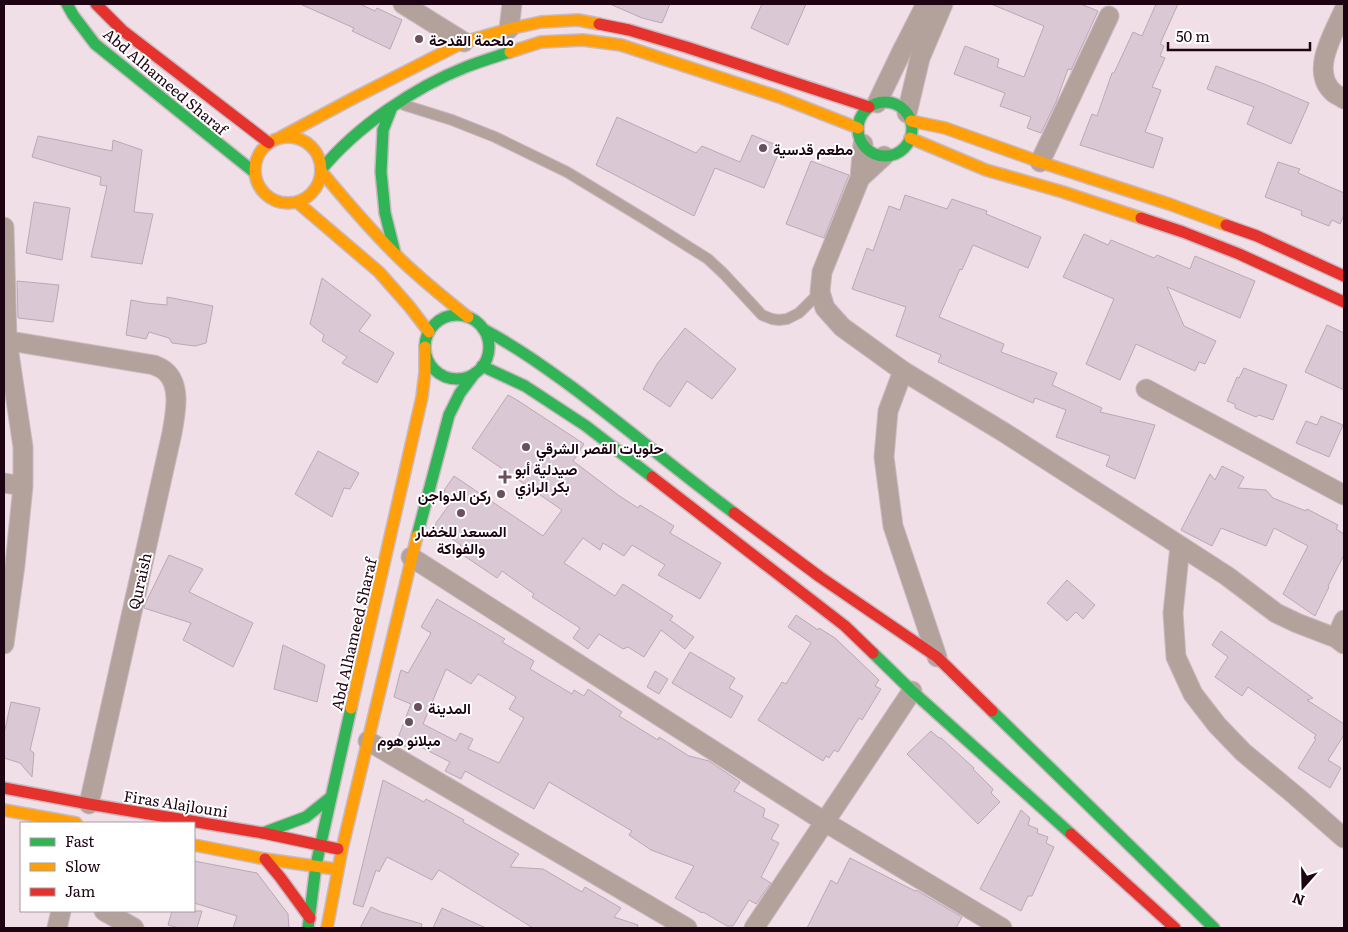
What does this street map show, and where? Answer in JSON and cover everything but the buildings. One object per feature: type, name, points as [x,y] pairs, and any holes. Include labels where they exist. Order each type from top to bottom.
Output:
[{"type":"street","name":"Abd Alhameed Sharaf","points":[[67,4],[73,15],[96,44],[254,172]]},
{"type":"street","name":"Abd Alhameed Sharaf","points":[[96,4],[122,30],[233,126],[269,143]]},
{"type":"street","points":[[402,4],[464,42]]},
{"type":"street","points":[[508,29],[512,4]]},
{"type":"street","points":[[926,4],[873,105],[864,112],[859,120],[860,178],[822,272],[820,292],[825,308],[842,327],[903,372],[1005,433],[1227,576],[1276,613],[1340,641],[1344,620]]},
{"type":"street","points":[[321,171],[334,154],[359,131],[392,107],[433,82],[474,64],[541,42],[583,40],[621,45],[778,97],[860,136],[868,150],[876,154],[884,156],[893,154],[900,151],[910,138],[912,130],[909,117],[920,58],[943,4]]},
{"type":"street","points":[[1344,10],[1327,48],[1323,63],[1324,78],[1333,92],[1344,99]]},
{"type":"street","points":[[1040,162],[1109,16]]},
{"type":"street","points":[[282,138],[301,139],[309,144],[320,160],[321,171],[317,188],[305,199],[289,204],[272,200],[260,188],[256,180],[254,172],[255,163],[262,149],[269,143],[282,138],[350,100],[464,42],[508,29],[541,22],[578,20],[629,30],[873,105],[885,102],[894,104],[901,108],[909,117],[1169,204],[1257,236],[1344,276]]},
{"type":"street","points":[[392,107],[383,127],[381,178],[383,204],[395,254]]},
{"type":"street","points":[[217,143],[224,139],[233,126]]},
{"type":"street","points":[[910,138],[986,170],[1062,192],[1184,232],[1239,254],[1344,302]]},
{"type":"street","points":[[860,178],[884,156]]},
{"type":"street","points":[[321,171],[357,214],[395,254],[431,287],[483,329],[536,361],[600,408],[715,499],[782,549],[858,604],[938,657]]},
{"type":"street","points":[[297,202],[379,272],[429,332]]},
{"type":"street","points":[[4,227],[6,340],[23,448],[22,486],[9,564],[4,644]]},
{"type":"street","points":[[468,317],[450,316],[434,325],[429,332],[425,346],[426,356],[431,365],[446,377],[466,378],[479,370]]},
{"type":"street","points":[[328,928],[342,850],[411,557],[449,415],[460,393],[487,358],[489,348],[483,329]]},
{"type":"street","name":"Quraish","points":[[6,340],[154,365],[165,370],[171,378],[176,392],[172,433],[89,804]]},
{"type":"street","name":"Abd Alhameed Sharaf","points":[[309,923],[316,865],[422,397],[425,372],[425,346]]},
{"type":"street","points":[[479,370],[525,386],[586,426],[845,626],[890,664],[912,691],[1175,928]]},
{"type":"street","points":[[903,372],[888,411],[884,457],[893,526],[938,657],[960,687],[1214,928]]},
{"type":"street","points":[[1146,389],[1344,495]]},
{"type":"street","points":[[4,483],[22,486]]},
{"type":"street","points":[[1180,546],[1173,613],[1176,657],[1193,694],[1217,725],[1243,752],[1344,838]]},
{"type":"street","points":[[411,557],[824,822],[1002,928]]},
{"type":"street","points":[[898,646],[904,641],[912,640]]},
{"type":"street","points":[[754,928],[912,691]]},
{"type":"street","points":[[930,707],[941,709],[947,707]]},
{"type":"street","points":[[368,741],[687,928]]},
{"type":"street","name":"Firas Alajlouni","points":[[4,788],[263,833],[342,850]]},
{"type":"street","points":[[263,833],[306,817],[331,797]]},
{"type":"street","points":[[4,810],[70,822]]},
{"type":"street","points":[[195,845],[265,859],[339,869]]},
{"type":"street","points":[[265,859],[280,877],[309,923]]},
{"type":"street","points":[[57,928],[61,912]]},
{"type":"street","points":[[106,912],[134,928]]},
{"type":"lane","points":[[392,107],[405,105],[461,124],[495,137],[567,172],[708,259],[762,315],[772,319],[787,319],[800,313],[820,292]]},
{"type":"traffic: fast","points":[[67,4],[95,44],[254,172]]},
{"type":"traffic: fast","points":[[321,170],[351,139],[407,97],[447,75],[510,52]]},
{"type":"traffic: fast","points":[[885,102],[895,104],[904,110],[910,119],[912,129],[910,139],[904,148],[895,154],[885,156],[875,154],[866,148],[860,139],[858,129],[860,119],[866,110],[875,104],[885,102]]},
{"type":"traffic: fast","points":[[392,107],[383,130],[381,172],[385,213],[395,253]]},
{"type":"traffic: fast","points":[[457,315],[475,321],[483,329],[489,347],[483,365],[475,373],[457,379],[439,373],[431,365],[425,347],[431,329],[439,321],[457,315]]},
{"type":"traffic: fast","points":[[483,329],[518,349],[572,387],[734,513]]},
{"type":"traffic: fast","points":[[482,366],[525,386],[586,426],[652,477]]},
{"type":"traffic: fast","points":[[417,536],[449,415],[460,393],[475,373]]},
{"type":"traffic: fast","points":[[873,653],[912,691],[1071,834]]},
{"type":"traffic: fast","points":[[308,928],[316,865],[351,708]]},
{"type":"traffic: fast","points":[[992,711],[1214,928]]},
{"type":"traffic: fast","points":[[263,833],[306,817],[331,797]]},
{"type":"traffic: slow","points":[[281,137],[464,42],[541,22],[578,20],[599,24]]},
{"type":"traffic: slow","points":[[510,52],[541,42],[583,40],[621,45],[779,97],[858,128]]},
{"type":"traffic: slow","points":[[911,121],[945,128],[1226,225]]},
{"type":"traffic: slow","points":[[282,137],[294,137],[306,142],[316,152],[321,164],[321,170],[319,183],[306,198],[294,203],[282,203],[270,198],[260,188],[255,176],[255,164],[260,152],[270,142],[282,137]]},
{"type":"traffic: slow","points":[[910,138],[986,170],[1063,192],[1141,218]]},
{"type":"traffic: slow","points":[[321,171],[357,214],[395,254],[468,317]]},
{"type":"traffic: slow","points":[[297,202],[379,272],[429,332]]},
{"type":"traffic: slow","points":[[351,708],[422,397],[425,347]]},
{"type":"traffic: slow","points":[[327,928],[342,849],[417,536]]},
{"type":"traffic: slow","points":[[4,810],[70,822]]},
{"type":"traffic: slow","points":[[195,845],[265,859],[335,869]]},
{"type":"traffic: jam","points":[[96,4],[122,30],[269,143]]},
{"type":"traffic: jam","points":[[599,24],[629,30],[686,47],[869,107]]},
{"type":"traffic: jam","points":[[1141,218],[1239,254],[1344,302]]},
{"type":"traffic: jam","points":[[1226,225],[1257,236],[1344,276]]},
{"type":"traffic: jam","points":[[652,477],[845,626],[873,653]]},
{"type":"traffic: jam","points":[[734,513],[820,577],[937,657],[992,711]]},
{"type":"traffic: jam","points":[[4,788],[263,833],[338,849]]},
{"type":"traffic: jam","points":[[1071,834],[1175,928]]},
{"type":"traffic: jam","points":[[265,859],[310,918]]},
{"type":"place","name":"ملحمة القدحة","points":[[419,39]]},
{"type":"place","name":"مطعم قدسية","points":[[763,148]]},
{"type":"place","name":"حلويات القصر الشرقي","points":[[526,447]]},
{"type":"place","name":"صيدلية أبو بكر الرازي","points":[[505,477]]},
{"type":"place","name":"ركن الدواجن","points":[[501,494]]},
{"type":"place","name":"المسعد للخضار والفواكة","points":[[461,513]]},
{"type":"place","name":"المدينة","points":[[418,707]]},
{"type":"place","name":"مبلانو هوم","points":[[409,722]]}]
